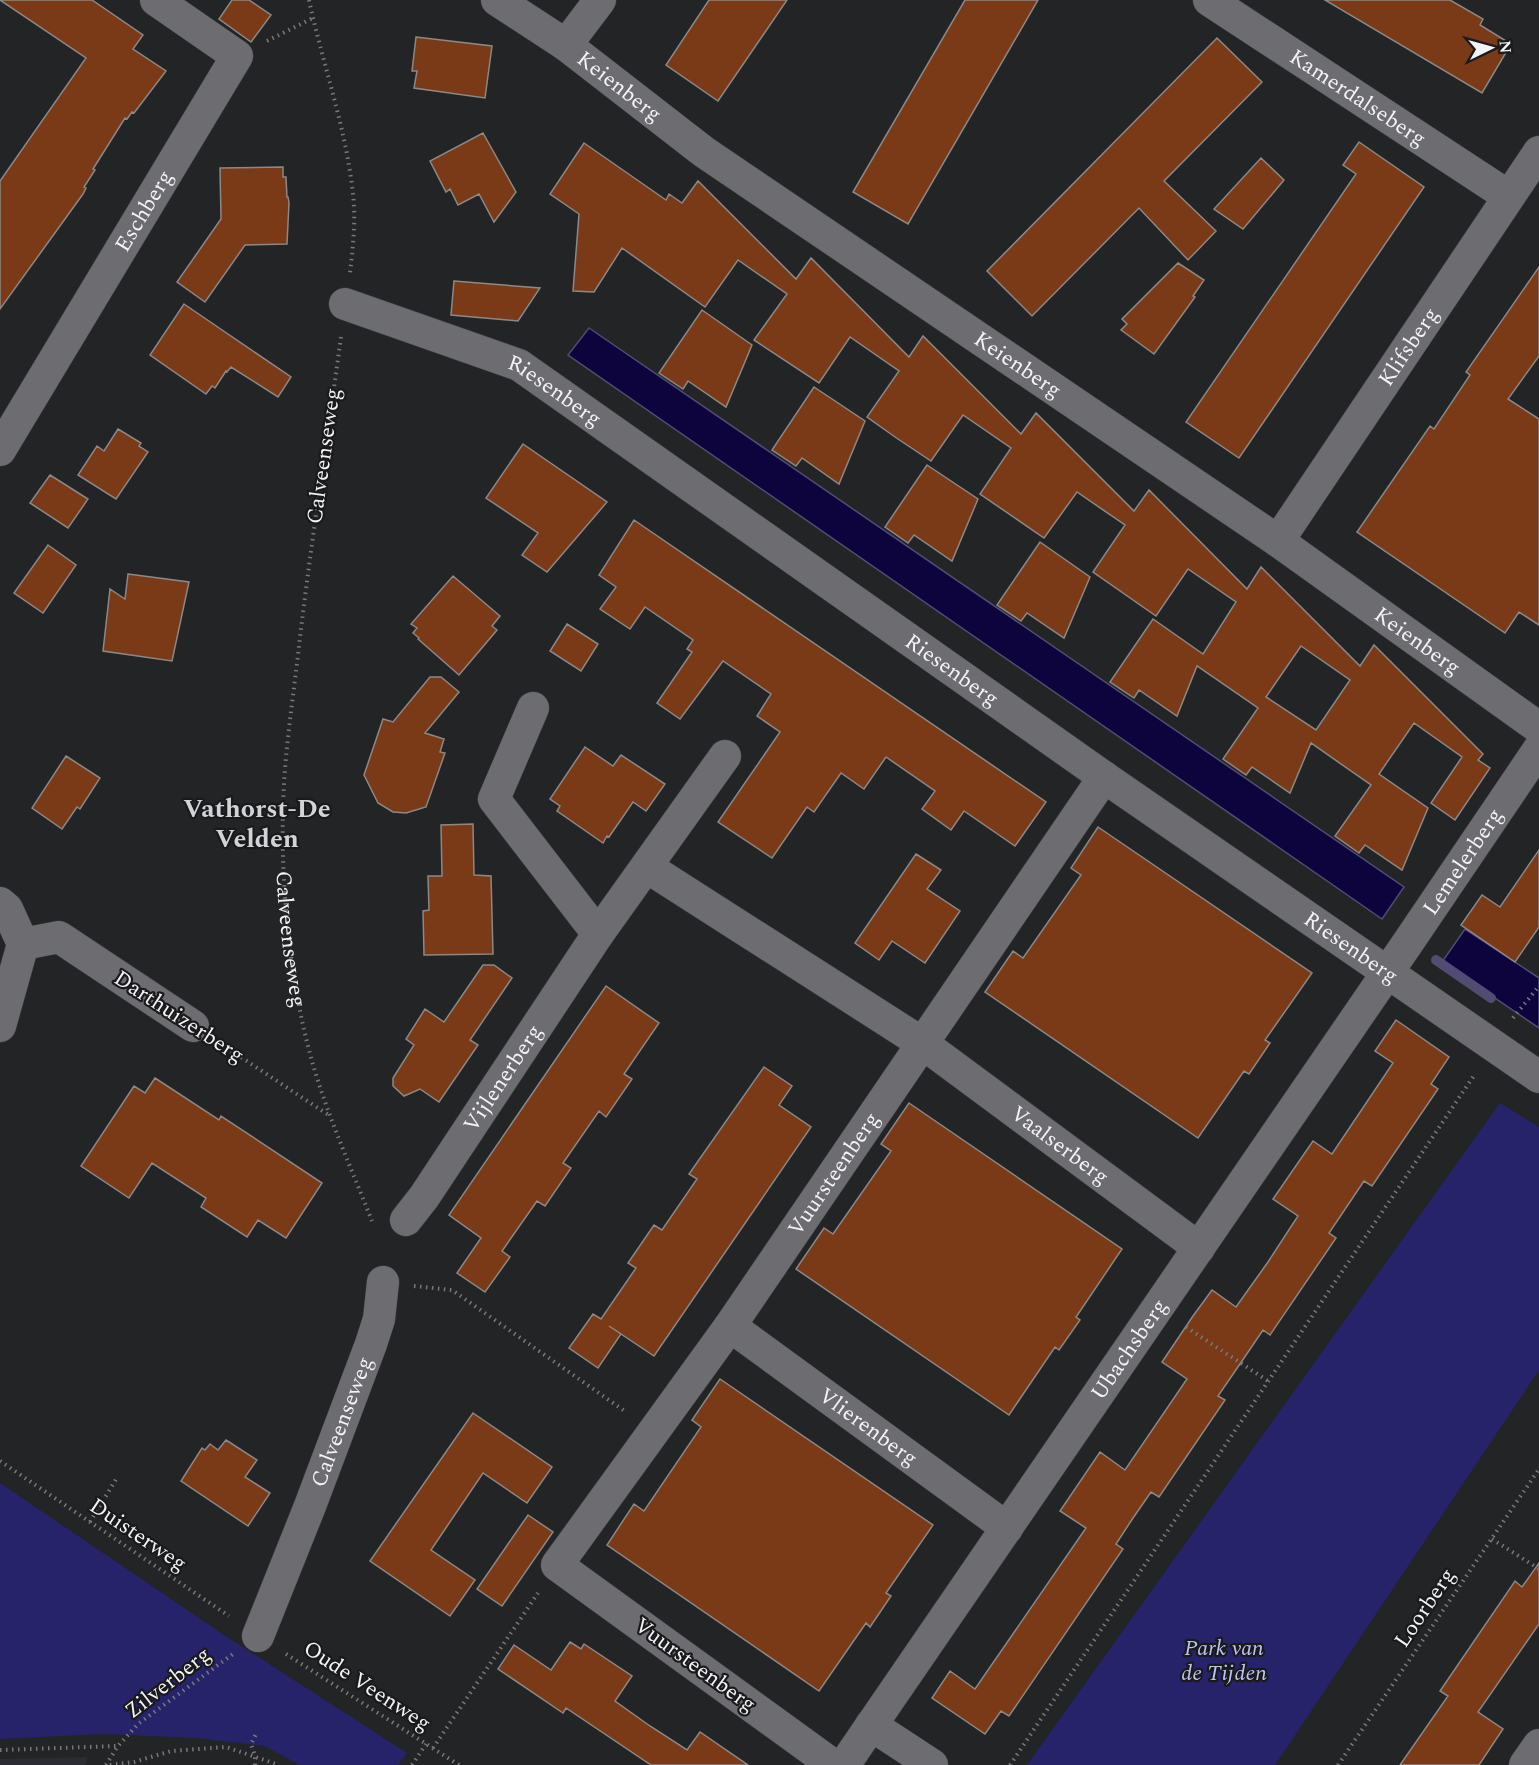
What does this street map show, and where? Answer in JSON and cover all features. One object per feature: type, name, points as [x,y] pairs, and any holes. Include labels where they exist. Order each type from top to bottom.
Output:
[{"type":"street","points":[[156,0],[237,56]]},
{"type":"street","name":"Keienberg","points":[[497,0],[566,45],[704,152],[1278,541],[1539,728]]},
{"type":"street","points":[[566,45],[600,0]]},
{"type":"street","name":"Kamerdalseberg","points":[[1209,0],[1527,177]]},
{"type":"street","name":"Eschberg","points":[[0,450],[237,56]]},
{"type":"street","name":"Klifsberg","points":[[1278,541],[1527,177]]},
{"type":"street","name":"Riesenberg","points":[[345,304],[519,365],[1104,777],[1539,1077]]},
{"type":"street","points":[[533,708],[494,799],[598,934]]},
{"type":"street","name":"Lemelerberg","points":[[1388,973],[1539,749]]},
{"type":"street","name":"Vijlenerberg","points":[[405,1220],[424,1197],[598,934],[725,756]]},
{"type":"street","name":"Vuursteenberg","points":[[833,1765],[557,1565],[730,1326],[1104,777]]},
{"type":"street","points":[[647,867],[922,1043]]},
{"type":"street","points":[[0,903],[7,909],[23,944],[0,1026]]},
{"type":"street","name":"Darthuizerberg","points":[[23,944],[59,937],[193,1026]]},
{"type":"street","name":"Ubachsberg","points":[[844,1765],[1388,973]]},
{"type":"street","name":"Vaalserberg","points":[[922,1043],[1198,1248]]},
{"type":"street","name":"Calveenseweg","points":[[258,1636],[371,1344],[379,1319],[383,1282]]},
{"type":"street","name":"Vlierenberg","points":[[730,1326],[1007,1528]]},
{"type":"street","points":[[871,1725],[932,1765]]},
{"type":"street","points":[[1525,1765],[1539,1745]]},
{"type":"path","name":"Calveenseweg","points":[[309,0],[344,134],[354,196],[353,232],[345,304],[306,590],[283,809],[285,896],[294,969],[307,1041],[330,1117],[375,1229]]},
{"type":"path","points":[[237,56],[313,18]]},
{"type":"path","points":[[1010,1765],[1493,1046],[1539,986]]},
{"type":"path","name":"Darthuizerberg","points":[[193,1026],[330,1117]]},
{"type":"path","points":[[383,1282],[452,1290],[653,1431]]},
{"type":"path","points":[[1157,1309],[1268,1381]]},
{"type":"path","name":"Duisterweg","points":[[0,1461],[258,1636]]},
{"type":"path","name":"Loorberg","points":[[1338,1765],[1539,1469]]},
{"type":"path","points":[[90,1522],[118,1476]]},
{"type":"path","points":[[1492,1539],[1539,1569]]},
{"type":"path","points":[[433,1748],[557,1565]]},
{"type":"path","name":"Oude Veenweg","points":[[258,1636],[459,1765]]},
{"type":"path","name":"Zilverberg","points":[[108,1765],[118,1746],[138,1724],[258,1636]]},
{"type":"path","points":[[255,1734],[250,1744],[255,1756],[255,1765]]},
{"type":"path","points":[[412,1765],[426,1744]]},
{"type":"path","points":[[0,1750],[118,1746]]},
{"type":"path","points":[[108,1765],[134,1762],[171,1751],[226,1747],[279,1765]]},
{"type":"shaded area","points":[[589,328],[1404,887],[1382,919],[568,355]]},
{"type":"shaded area","points":[[1465,929],[1539,978],[1539,1028],[1442,962]]},
{"type":"shaded area","points":[[88,1757],[85,1765],[0,1765],[0,1759]]},
{"type":"green space","name":"Park van de Tijden","points":[[1500,1103],[1539,1127],[1539,1370],[1275,1765],[1027,1765]]},
{"type":"green space","points":[[0,1483],[224,1635],[407,1753],[398,1765],[300,1765],[264,1746],[197,1738],[102,1734],[0,1739]]},
{"type":"building","points":[[0,0],[92,0],[143,35],[133,49],[166,71],[134,113],[132,112],[127,119],[125,118],[93,169],[95,170],[84,187],[86,188],[83,194],[0,309],[0,181],[86,58]]},
{"type":"building","points":[[232,0],[249,0],[271,15],[251,42],[219,19]]},
{"type":"building","points":[[709,0],[787,0],[718,101],[666,65]]},
{"type":"building","points":[[965,0],[1038,0],[908,224],[853,192]]},
{"type":"building","points":[[1325,0],[1450,0],[1483,19],[1480,25],[1511,44],[1482,93]]},
{"type":"building","points":[[416,37],[492,46],[485,98],[414,88],[417,71],[412,71]]},
{"type":"building","points":[[1217,38],[1262,82],[1164,181],[1216,231],[1188,260],[1139,208],[1032,316],[987,271]]},
{"type":"building","points":[[483,133],[516,192],[494,222],[479,194],[458,205],[450,189],[446,192],[430,161]]},
{"type":"building","points":[[1359,142],[1424,187],[1239,458],[1186,422],[1356,174],[1343,165]]},
{"type":"building","points":[[584,143],[666,200],[669,194],[682,203],[698,181],[796,279],[811,258],[909,357],[923,336],[1021,434],[1036,413],[1134,511],[1149,490],[1247,589],[1261,567],[1360,666],[1374,645],[1483,754],[1478,760],[1490,768],[1455,820],[1431,803],[1462,757],[1414,723],[1379,774],[1428,808],[1402,870],[1365,845],[1359,853],[1335,836],[1371,785],[1311,743],[1290,793],[1252,767],[1246,775],[1223,759],[1258,708],[1197,666],[1177,716],[1139,690],[1134,698],[1110,682],[1153,619],[1203,654],[1236,602],[1188,569],[1156,616],[1093,572],[1125,525],[1077,492],[1044,538],[980,494],[1011,448],[963,415],[931,461],[895,437],[867,417],[899,371],[850,337],[819,383],[754,340],[787,294],[738,260],[705,307],[622,248],[594,292],[573,291],[579,214],[550,194]],"holes":[[[1301,646],[1350,680],[1316,730],[1266,697]]]},
{"type":"building","points":[[1261,158],[1284,180],[1243,229],[1214,209]]},
{"type":"building","points":[[283,167],[289,203],[287,244],[245,245],[205,302],[177,282],[221,219],[220,168]]},
{"type":"building","points":[[1178,263],[1204,280],[1193,296],[1195,297],[1154,354],[1121,330],[1127,324],[1122,319]]},
{"type":"building","points":[[1539,267],[1539,356],[1508,399],[1539,419],[1539,625],[1519,612],[1505,633],[1357,532],[1430,426],[1434,429],[1470,375],[1466,372]]},
{"type":"building","points":[[454,281],[540,288],[518,321],[451,315]]},
{"type":"building","points":[[184,304],[291,377],[278,397],[231,367],[215,388],[212,386],[206,394],[150,355]]},
{"type":"building","points":[[702,310],[752,345],[726,407],[688,381],[683,389],[659,373]]},
{"type":"building","points":[[814,387],[865,421],[839,484],[802,458],[796,466],[772,450]]},
{"type":"building","points":[[118,429],[141,443],[139,446],[148,452],[116,499],[78,475],[97,446],[104,451]]},
{"type":"building","points":[[523,444],[607,502],[547,572],[522,555],[538,533],[486,498]]},
{"type":"building","points":[[927,465],[978,499],[952,561],[914,535],[908,543],[885,527]]},
{"type":"building","points":[[50,475],[88,499],[68,528],[30,503]]},
{"type":"building","points":[[634,520],[1046,802],[1015,846],[964,811],[951,830],[922,809],[935,791],[886,757],[864,789],[841,773],[814,812],[807,807],[772,858],[718,822],[780,732],[757,716],[771,694],[723,661],[680,719],[657,703],[692,652],[687,649],[693,640],[645,607],[630,629],[600,609],[616,587],[599,575]]},
{"type":"building","points":[[1040,542],[1090,577],[1064,638],[1027,613],[1021,621],[997,605]]},
{"type":"building","points":[[48,545],[76,565],[43,613],[14,593]]},
{"type":"building","points":[[128,574],[189,582],[172,661],[103,651],[110,589],[125,599]]},
{"type":"building","points":[[453,576],[500,616],[492,626],[497,630],[459,675],[418,639],[413,633],[417,628],[411,624]]},
{"type":"building","points":[[567,624],[598,644],[581,671],[550,651]]},
{"type":"building","points":[[430,677],[441,677],[459,692],[425,733],[444,739],[440,752],[445,753],[426,807],[406,813],[393,812],[378,803],[364,775],[383,719],[393,722]]},
{"type":"building","points":[[585,747],[613,766],[621,755],[665,784],[646,811],[633,802],[603,843],[557,811],[560,806],[550,799]]},
{"type":"building","points":[[66,756],[100,778],[80,809],[77,807],[62,829],[32,808]]},
{"type":"building","points":[[473,824],[474,875],[491,876],[493,954],[424,955],[423,911],[429,910],[428,876],[442,876],[441,825]]},
{"type":"building","points":[[1098,827],[1312,973],[1265,1040],[1270,1043],[1249,1074],[1244,1071],[1198,1138],[985,992],[1013,951],[1023,958],[1081,875],[1071,868]]},
{"type":"building","points":[[1539,850],[1539,927],[1515,962],[1461,925],[1482,895],[1500,907]]},
{"type":"building","points":[[916,854],[941,870],[927,889],[960,911],[925,963],[892,941],[879,960],[855,943]]},
{"type":"building","points":[[483,965],[494,965],[512,978],[470,1040],[478,1045],[439,1102],[420,1089],[404,1096],[393,1086],[393,1078],[414,1045],[406,1039],[425,1009],[444,1022]]},
{"type":"building","points":[[606,986],[659,1023],[624,1074],[632,1079],[606,1117],[599,1111],[563,1163],[571,1168],[545,1206],[537,1201],[502,1251],[510,1257],[485,1292],[457,1273],[481,1238],[449,1215]]},
{"type":"building","points":[[1396,1020],[1449,1057],[1431,1084],[1438,1089],[1372,1186],[1364,1181],[1329,1233],[1336,1238],[1270,1335],[1263,1330],[1218,1396],[1225,1400],[1159,1497],[1151,1492],[1133,1518],[1116,1544],[1123,1549],[1009,1716],[1001,1711],[985,1734],[932,1698],[950,1671],[975,1689],[1086,1528],[1060,1511],[1100,1452],[1125,1470],[1187,1379],[1162,1362],[1212,1290],[1236,1307],[1268,1262],[1298,1216],[1273,1199],[1313,1141],[1332,1154],[1393,1063],[1375,1051]]},
{"type":"building","points":[[764,1067],[792,1086],[779,1105],[811,1127],[654,1356],[621,1334],[598,1368],[569,1348],[593,1314],[601,1319],[636,1268],[628,1263],[654,1225],[662,1230],[697,1179],[689,1174]]},
{"type":"building","points":[[155,1078],[219,1120],[221,1116],[322,1183],[286,1238],[258,1220],[247,1237],[201,1207],[206,1198],[152,1163],[129,1198],[81,1166],[134,1086],[145,1093]]},
{"type":"building","points":[[909,1103],[1122,1249],[1076,1317],[1080,1320],[1059,1350],[1055,1347],[1009,1415],[796,1269],[824,1228],[833,1234],[891,1151],[881,1144]]},
{"type":"building","points":[[720,1379],[933,1525],[886,1593],[891,1596],[870,1627],[866,1623],[819,1691],[607,1545],[634,1504],[644,1511],[701,1427],[692,1420]]},
{"type":"building","points":[[473,1413],[552,1467],[527,1503],[483,1473],[431,1550],[475,1580],[450,1616],[370,1561]]},
{"type":"building","points":[[226,1440],[257,1460],[245,1477],[270,1493],[248,1526],[181,1481],[202,1448],[205,1450],[210,1444],[218,1450]]},
{"type":"building","points":[[528,1515],[553,1532],[502,1606],[477,1589]]},
{"type":"building","points":[[1539,1563],[1539,1624],[1478,1712],[1503,1729],[1479,1765],[1400,1765],[1448,1696],[1440,1691],[1515,1581],[1522,1587]]},
{"type":"building","points":[[570,1642],[581,1649],[584,1644],[632,1676],[615,1701],[650,1726],[687,1750],[700,1732],[748,1765],[651,1765],[566,1708],[563,1713],[498,1669],[514,1645],[551,1670]]},
{"type":"waterway","points":[[1436,960],[1491,998]]},
{"type":"district","name":"Vathorst-De Velden","points":[[257,824]]}]
